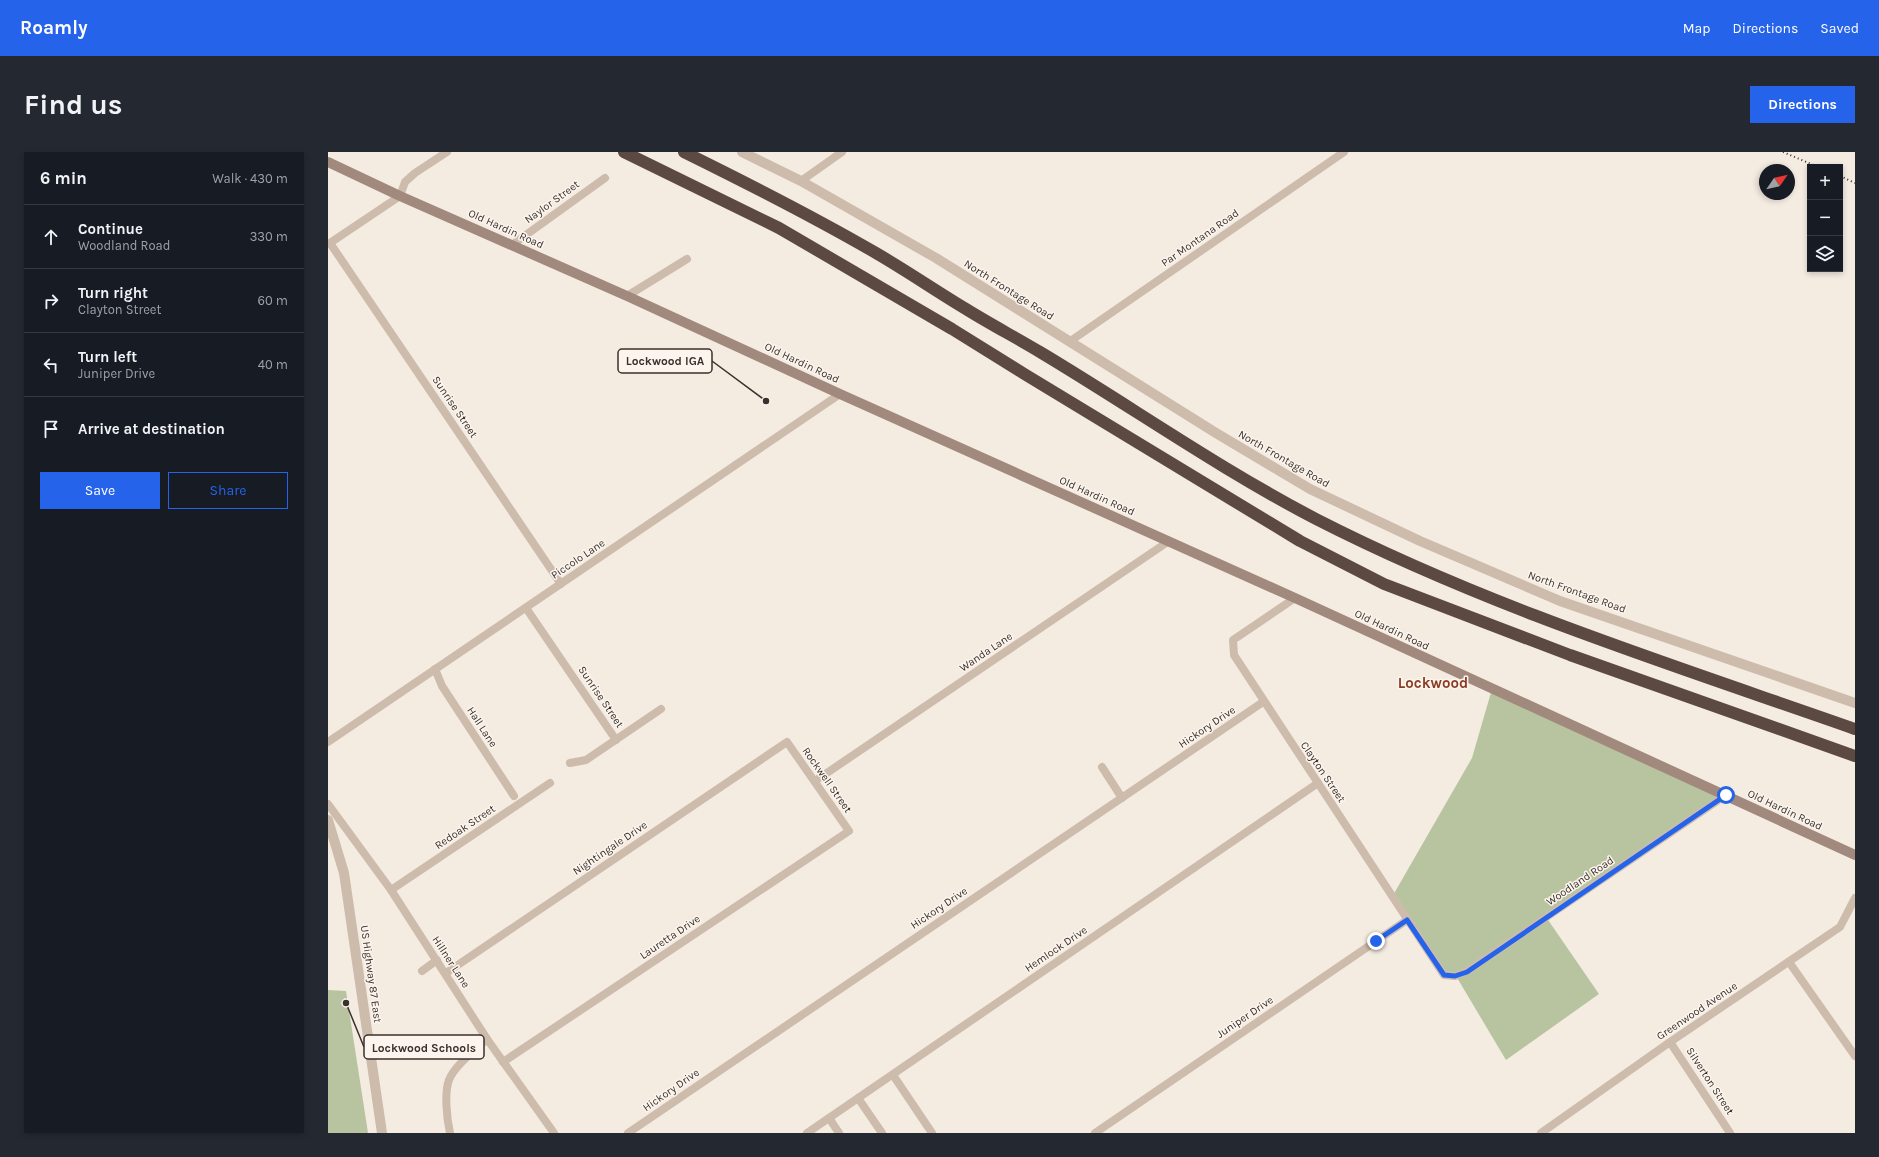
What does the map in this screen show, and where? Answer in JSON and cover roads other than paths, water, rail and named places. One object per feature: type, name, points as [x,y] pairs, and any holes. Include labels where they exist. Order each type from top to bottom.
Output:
[{"type":"highway","points":[[624,152],[779,228],[952,329],[1293,537],[1384,584],[1562,652],[1855,756]]},
{"type":"highway","points":[[684,152],[791,206],[878,254],[1040,352],[1231,472],[1315,518],[1396,558],[1483,596],[1582,633],[1855,729]]},
{"type":"main road","name":"Old Hardin Road","points":[[328,162],[400,196],[627,296],[840,394],[1295,598],[1855,855]]},
{"type":"street","points":[[400,196],[406,182],[415,173],[447,152]]},
{"type":"street","name":"North Frontage Road","points":[[742,152],[800,181],[936,258],[1069,342],[1310,489],[1420,541],[1560,601],[1855,703]]},
{"type":"street","points":[[800,181],[842,152]]},
{"type":"street","name":"Par Montana Road","points":[[1069,342],[1344,152]]},
{"type":"street","name":"Naylor Street","points":[[512,245],[605,178]]},
{"type":"street","name":"Sunrise Street","points":[[400,196],[330,243],[561,584]]},
{"type":"street","points":[[627,296],[687,259]]},
{"type":"street","name":"Piccolo Lane","points":[[328,742],[840,394]]},
{"type":"street","name":"Wanda Lane","points":[[815,781],[1169,541]]},
{"type":"street","name":"Clayton Street","points":[[1295,598],[1233,640],[1234,655],[1263,702],[1444,975]]},
{"type":"street","name":"Sunrise Street","points":[[526,608],[616,740]]},
{"type":"street","name":"Hall Lane","points":[[435,669],[442,686],[514,796]]},
{"type":"street","name":"Hickory Drive","points":[[628,1133],[1263,702]]},
{"type":"street","points":[[570,763],[586,760],[661,709]]},
{"type":"street","name":"Rockwell Street","points":[[787,742],[849,831]]},
{"type":"street","name":"Nightingale Drive","points":[[446,973],[787,742]]},
{"type":"street","points":[[1102,767],[1122,798]]},
{"type":"street","name":"Redoak Street","points":[[391,890],[550,783]]},
{"type":"street","name":"Hemlock Drive","points":[[807,1133],[1318,783]]},
{"type":"street","name":"Woodland Road","points":[[1444,975],[1455,976],[1467,972],[1726,795]]},
{"type":"street","name":"Hillner Lane","points":[[328,804],[391,890],[446,973],[487,1039],[554,1133]]},
{"type":"street","name":"US Highway 87 East","points":[[328,820],[344,873],[382,1133]]},
{"type":"street","name":"Lauretta Drive","points":[[503,1062],[849,831]]},
{"type":"street","name":"Greenwood Avenue","points":[[1541,1133],[1670,1042],[1840,927],[1855,898]]},
{"type":"street","name":"Juniper Drive","points":[[1095,1133],[1407,920]]},
{"type":"street","points":[[422,971],[437,960]]},
{"type":"street","points":[[1789,962],[1855,1056]]},
{"type":"street","points":[[450,1133],[446,1117],[449,1080],[463,1060],[487,1039]]},
{"type":"street","name":"Silverton Street","points":[[1670,1042],[1730,1133]]},
{"type":"street","points":[[893,1075],[932,1133]]},
{"type":"street","points":[[858,1098],[882,1133]]},
{"type":"street","points":[[829,1118],[839,1133]]},
{"type":"railway","points":[[1783,152],[1811,164]]},
{"type":"railway","points":[[1843,177],[1855,183]]},
{"type":"place","name":"Lockwood IGA","points":[[766,401]]},
{"type":"place","name":"Lockwood Schools","points":[[346,1003]]},
{"type":"district","name":"Lockwood","points":[[1433,683]]}]
